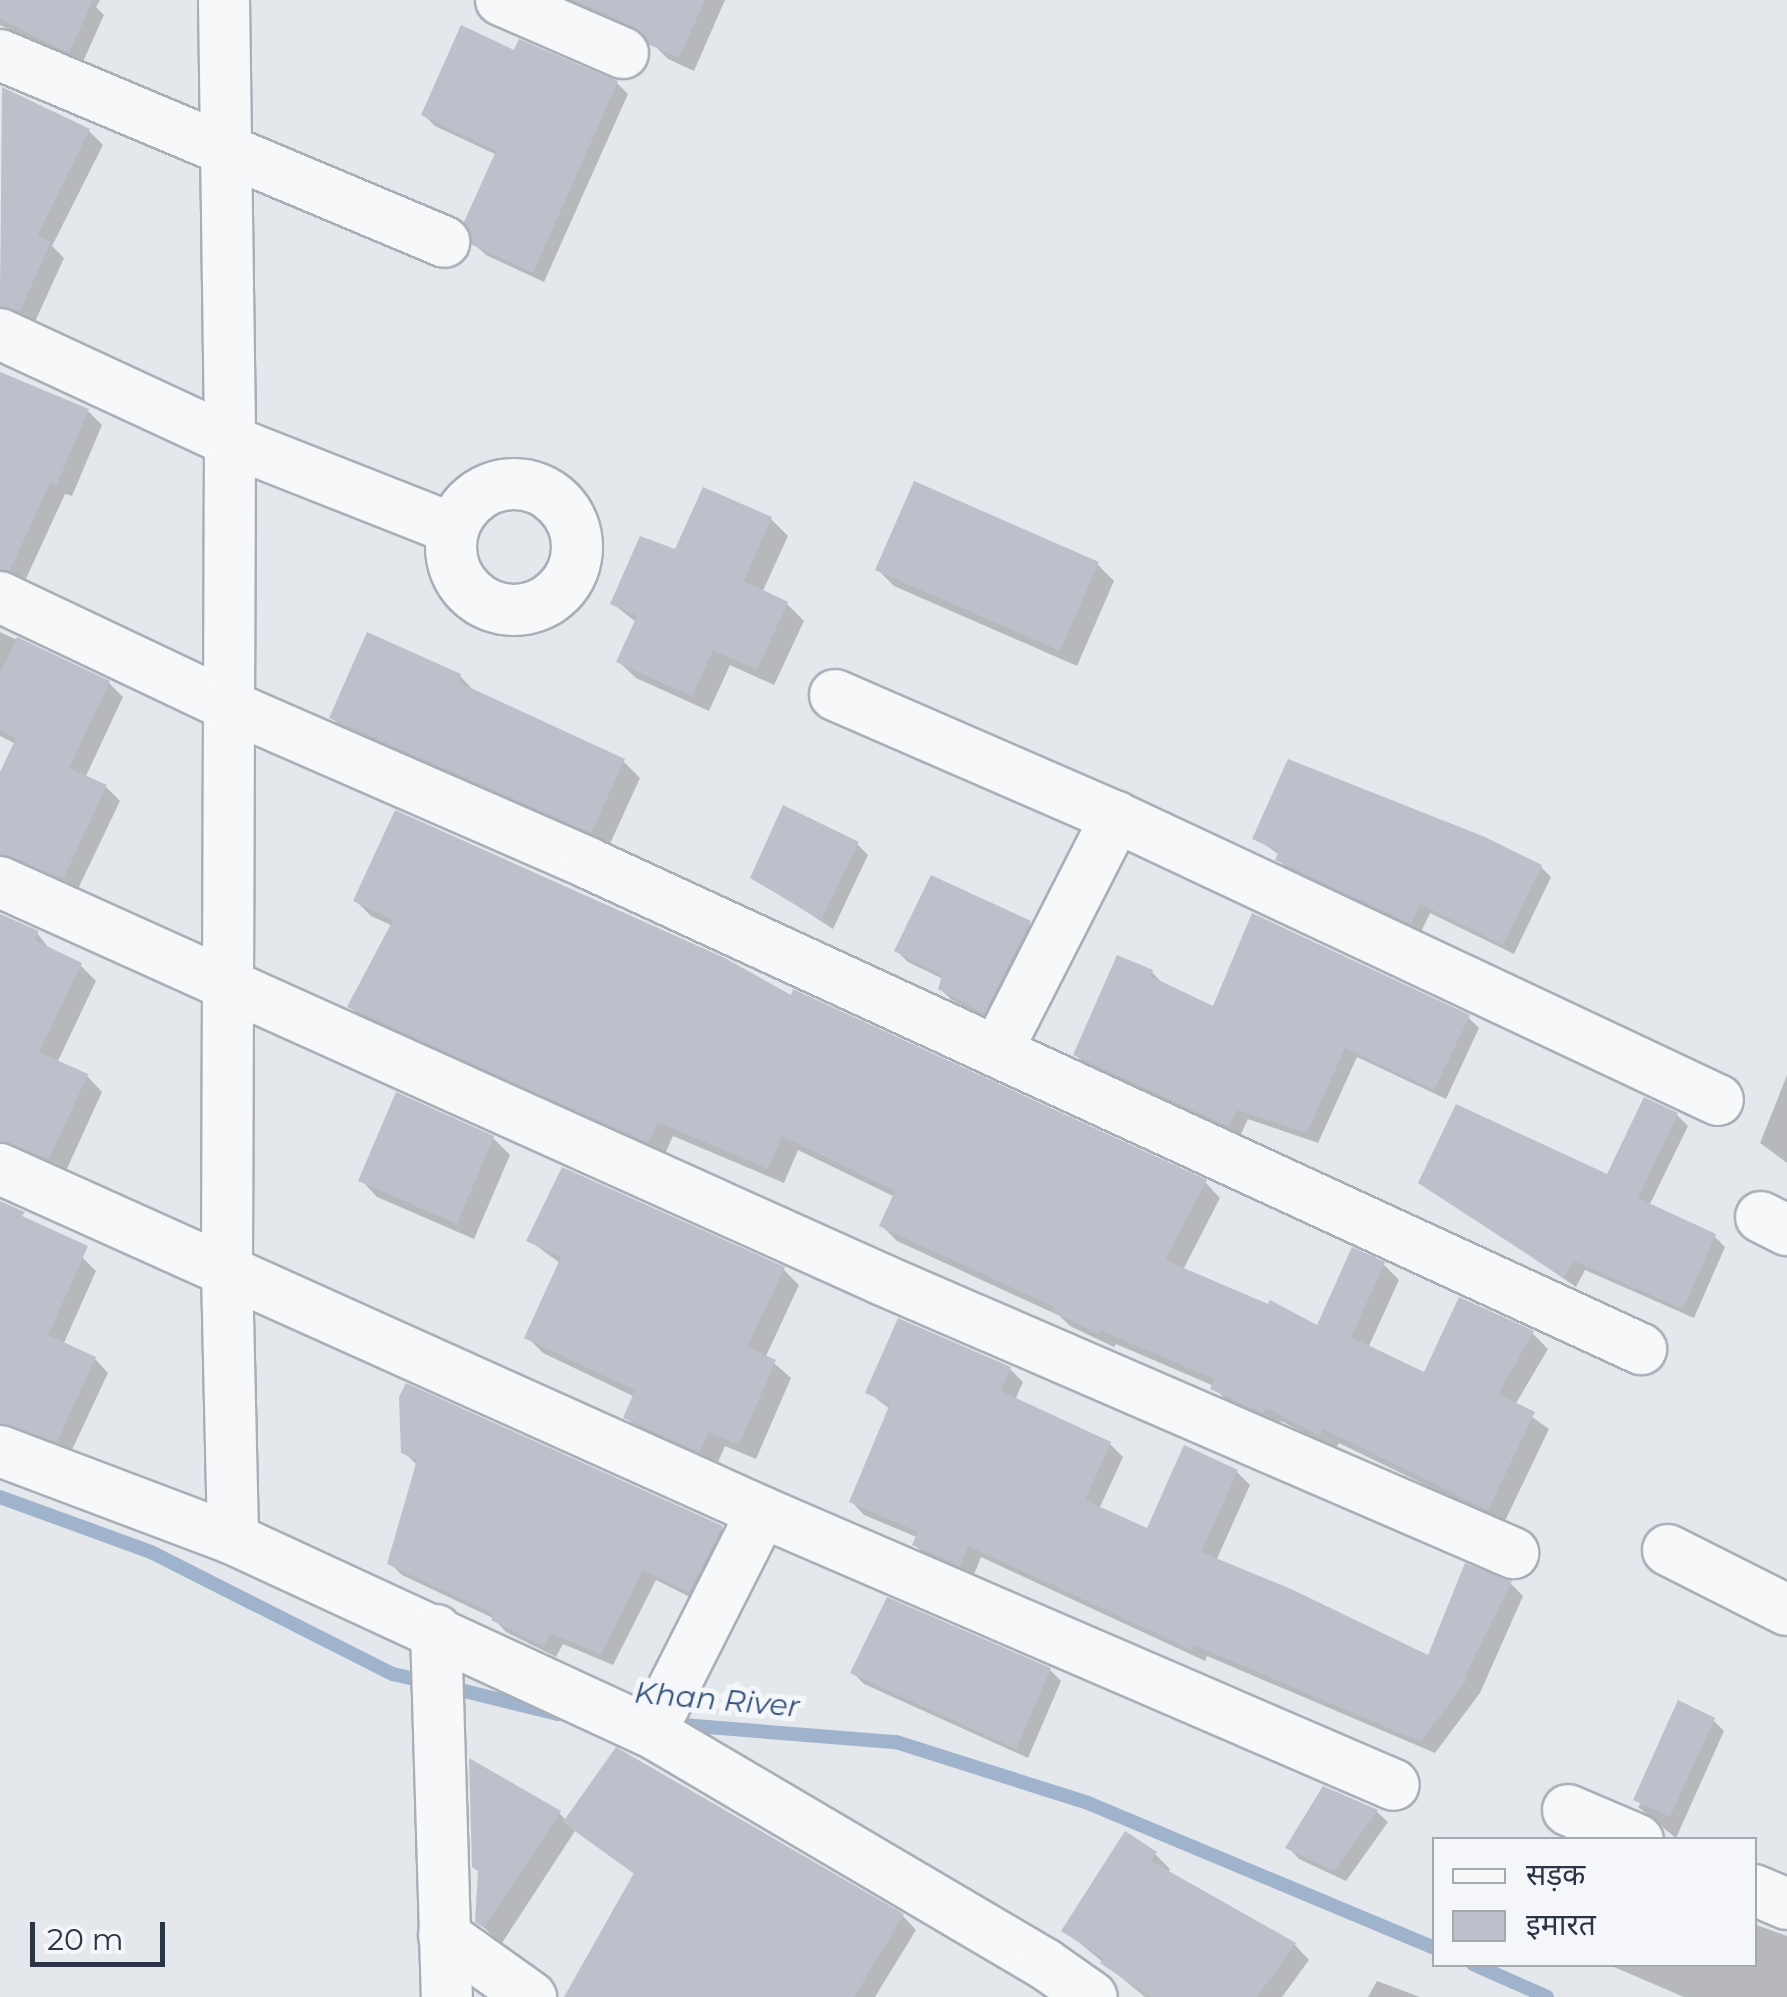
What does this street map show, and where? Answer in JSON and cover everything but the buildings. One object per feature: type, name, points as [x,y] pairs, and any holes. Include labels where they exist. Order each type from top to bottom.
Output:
[{"type":"street","points":[[224,0],[230,441],[227,1271],[233,1540]]},
{"type":"street","points":[[501,0],[622,52]]},
{"type":"street","points":[[0,56],[444,242]]},
{"type":"street","points":[[0,334],[230,441],[453,529]]},
{"type":"street","points":[[0,597],[227,705],[588,863],[1641,1349]]},
{"type":"street","points":[[834,695],[1116,818],[1718,1100]]},
{"type":"street","points":[[997,1050],[1116,818]]},
{"type":"street","points":[[0,882],[901,1288],[1513,1552]]},
{"type":"street","points":[[0,1168],[762,1512],[1394,1785]]},
{"type":"street","points":[[0,1451],[233,1540],[651,1732],[1045,1964],[1092,1997]]},
{"type":"street","points":[[651,1732],[762,1512]]},
{"type":"street","points":[[1668,1550],[1787,1610]]},
{"type":"street","points":[[436,1630],[447,1997]]},
{"type":"street","points":[[1568,1810],[1631,1837]]},
{"type":"street","points":[[1757,1891],[1787,1904]]},
{"type":"street","points":[[444,1935],[531,1997]]},
{"type":"waterway","name":"Khan River","points":[[0,1497],[151,1552],[393,1674],[427,1682]]},
{"type":"waterway","name":"Khan River","points":[[448,1687],[558,1714]]},
{"type":"waterway","name":"Khan River","points":[[670,1724],[896,1742],[1088,1803],[1432,1947]]},
{"type":"waterway","name":"Khan River","points":[[1480,1967],[1547,1997]]}]
